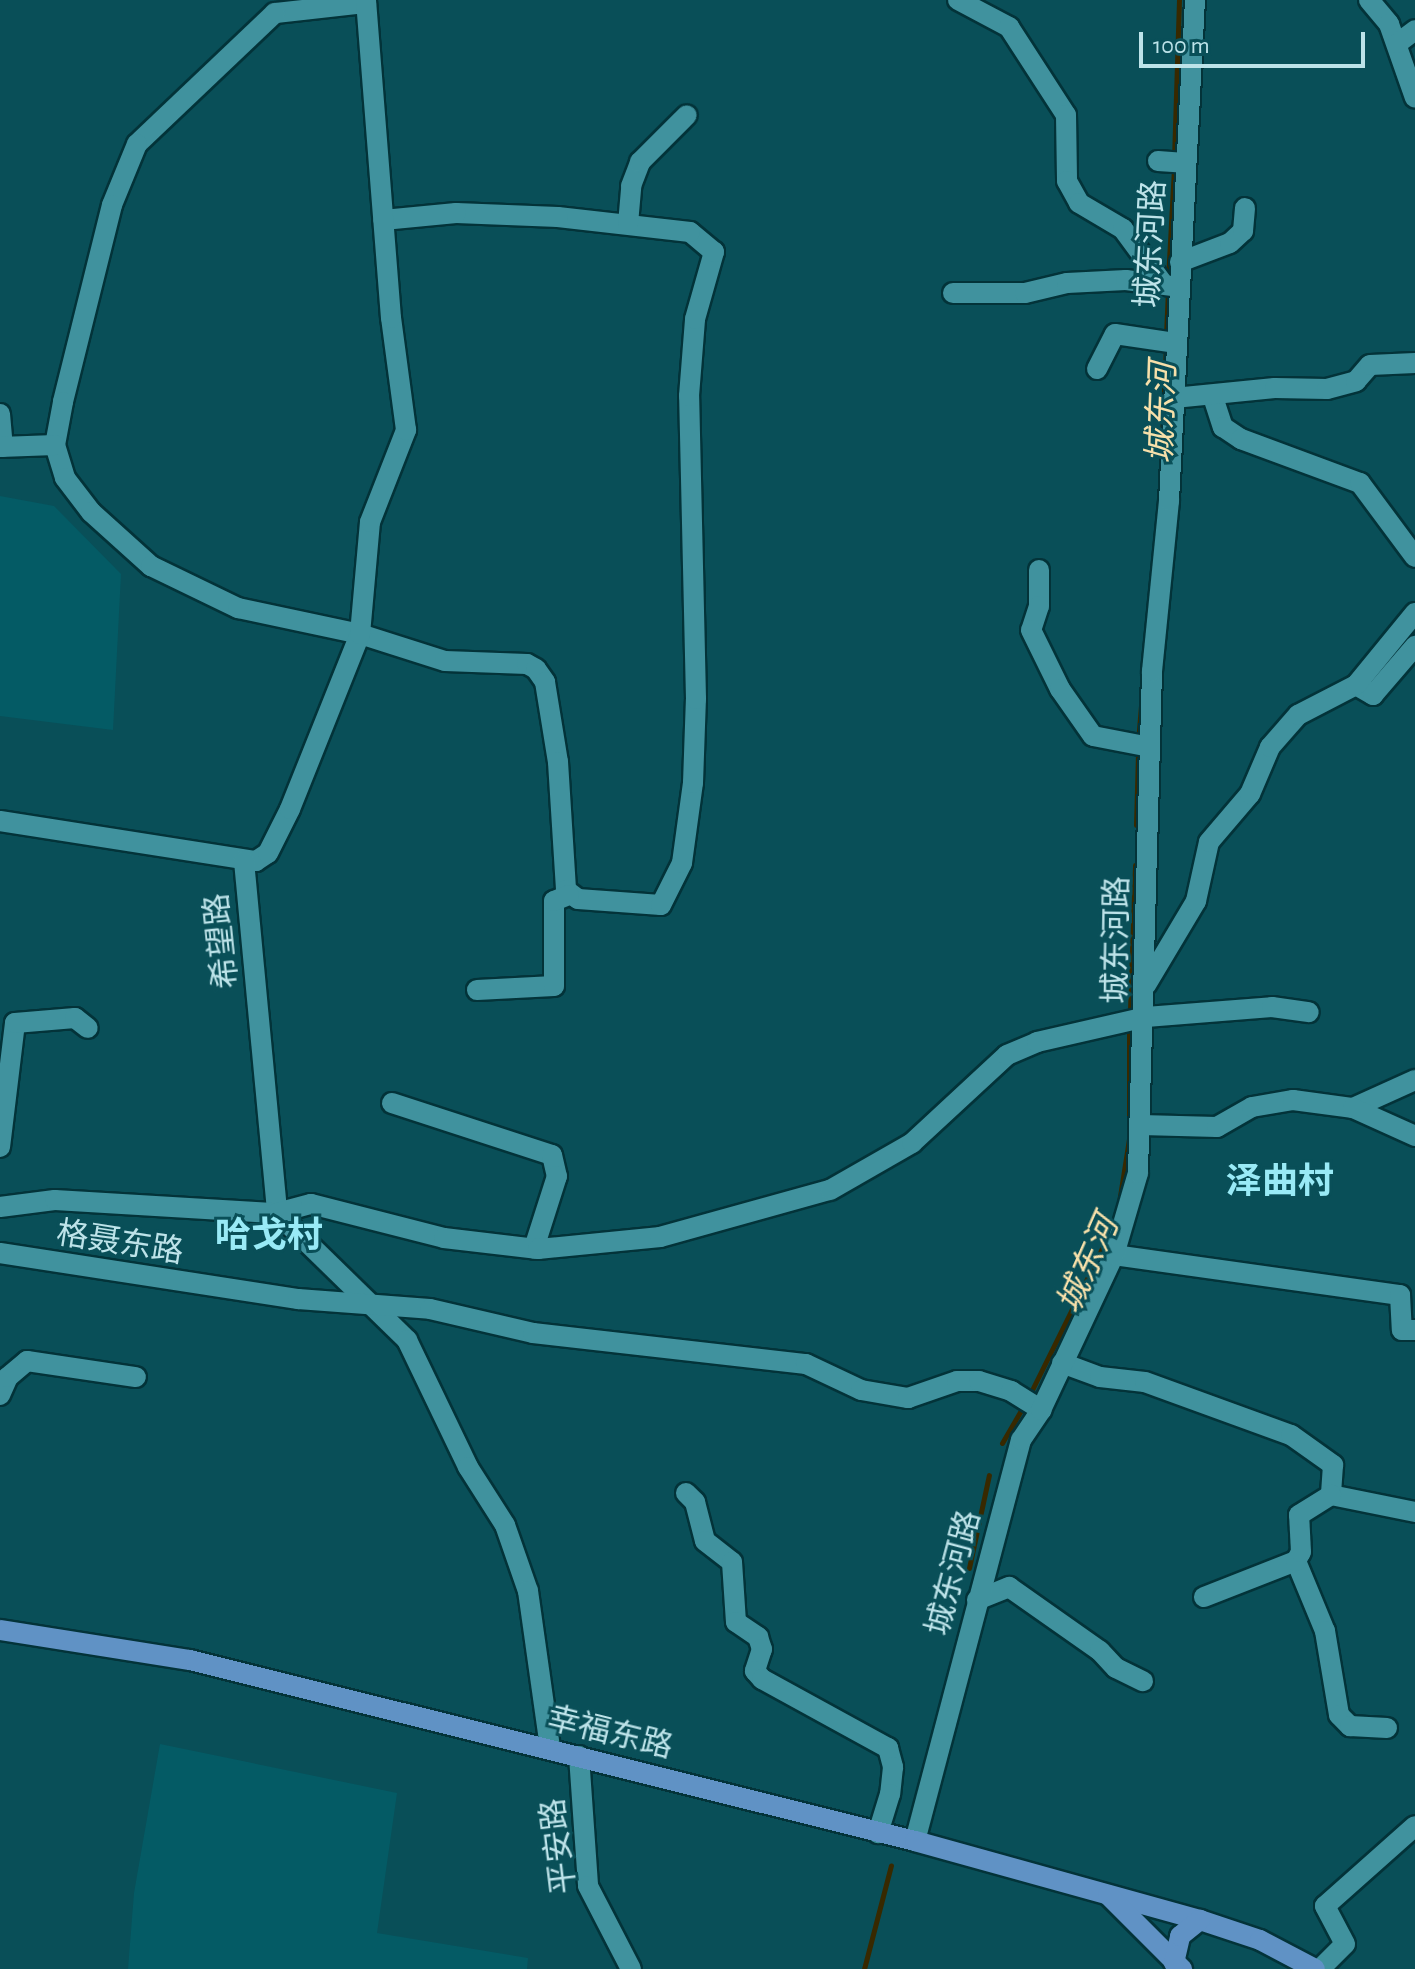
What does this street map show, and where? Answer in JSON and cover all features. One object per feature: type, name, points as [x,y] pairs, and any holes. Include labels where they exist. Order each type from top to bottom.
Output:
[{"type":"main road","name":"幸福东路","points":[[0,1630],[190,1660],[915,1841],[1200,1920],[1260,1940],[1318,1969]]},
{"type":"main road","points":[[1108,1895],[1178,1966]]},
{"type":"main road","points":[[1178,1966],[1180,1936],[1200,1920]]},
{"type":"street","points":[[958,0],[1009,27],[1066,115],[1067,181],[1079,203],[1123,229],[1170,285]]},
{"type":"street","name":"城东河路","points":[[915,1841],[1031,1404],[1062,1363],[1114,1255],[1133,1203],[1141,1125],[1134,1019],[1146,985],[1140,745],[1174,398],[1167,340],[1170,285],[1180,262],[1195,0]]},
{"type":"street","points":[[1369,0],[1398,43],[1415,98]]},
{"type":"street","points":[[244,861],[260,861],[268,853],[360,634],[370,522],[406,430],[383,220],[366,2],[275,13],[137,144],[112,205],[55,445],[65,478],[91,512],[151,566],[238,608],[360,634],[445,661],[527,664],[541,674],[558,762],[569,895]]},
{"type":"street","points":[[1398,43],[1415,30]]},
{"type":"street","points":[[628,224],[631,186],[640,162],[687,115]]},
{"type":"street","points":[[1158,161],[1185,163]]},
{"type":"street","points":[[1180,262],[1230,243],[1243,231],[1245,208]]},
{"type":"street","points":[[383,220],[492,213],[628,224],[690,232],[714,252],[699,291],[689,385],[696,699],[693,783],[682,863],[661,905],[569,895],[554,901],[554,986],[477,990]]},
{"type":"street","points":[[953,293],[1025,293],[1067,283],[1170,285]]},
{"type":"street","points":[[1097,369],[1115,334],[1167,340]]},
{"type":"street","points":[[1174,398],[1213,397],[1275,388],[1327,389],[1356,381],[1370,365],[1415,363]]},
{"type":"street","points":[[1213,397],[1223,427],[1241,439],[1360,483],[1415,557]]},
{"type":"street","points":[[0,414],[1,447],[55,445]]},
{"type":"street","points":[[1039,570],[1039,606],[1031,630],[1060,689],[1093,736],[1140,745]]},
{"type":"street","points":[[1146,985],[1196,901],[1209,842],[1250,794],[1270,747],[1298,715],[1356,685],[1415,613]]},
{"type":"street","points":[[1356,685],[1373,695],[1415,646]]},
{"type":"street","name":"希望路","points":[[0,821],[244,861],[277,1213]]},
{"type":"street","points":[[0,1207],[55,1200],[277,1213],[311,1204],[444,1238],[534,1248],[660,1237],[830,1190],[912,1143],[1007,1055],[1037,1042],[1134,1019],[1272,1007],[1309,1012]]},
{"type":"street","points":[[0,1147],[15,1023],[75,1018],[88,1028]]},
{"type":"street","points":[[1353,1108],[1415,1080]]},
{"type":"street","points":[[1141,1125],[1217,1127],[1277,1100],[1353,1108],[1415,1136]]},
{"type":"street","points":[[392,1103],[552,1155],[557,1176],[534,1248]]},
{"type":"street","points":[[277,1213],[407,1340],[453,1439],[519,1556],[539,1652],[550,1748]]},
{"type":"street","name":"格聂东路","points":[[0,1253],[195,1285],[375,1306],[430,1309],[460,1320],[603,1343],[693,1347],[806,1364],[861,1390],[908,1398],[967,1380],[1031,1404]]},
{"type":"street","points":[[1114,1255],[1400,1295],[1402,1330],[1415,1330]]},
{"type":"street","points":[[0,1395],[8,1377],[27,1361],[136,1377]]},
{"type":"street","points":[[1062,1363],[1100,1377],[1145,1382],[1291,1435],[1333,1465],[1331,1495]]},
{"type":"street","points":[[686,1493],[695,1502],[705,1541],[732,1562],[736,1622],[758,1637],[762,1649],[755,1671],[762,1679],[888,1748],[893,1767],[890,1794],[878,1833]]},
{"type":"street","points":[[1204,1597],[1296,1561],[1301,1552],[1299,1515],[1331,1495],[1415,1512]]},
{"type":"street","points":[[1296,1561],[1325,1631],[1339,1715],[1350,1726],[1387,1728]]},
{"type":"street","points":[[977,1600],[1009,1587],[1100,1651],[1116,1668],[1143,1681]]},
{"type":"street","name":"平安路","points":[[579,1756],[588,1886],[631,1969]]},
{"type":"street","points":[[1318,1969],[1345,1944],[1325,1906],[1415,1826]]},
{"type":"shaded area","points":[[0,496],[54,506],[121,574],[113,730],[0,716]]},
{"type":"shaded area","points":[[160,1744],[397,1793],[377,1933],[528,1958],[527,1969],[128,1969],[134,1893]]},
{"type":"waterway","name":"城东河","points":[[1174,159],[1179,0]]},
{"type":"waterway","name":"城东河","points":[[1168,279],[1174,169]]},
{"type":"waterway","name":"城东河","points":[[1166,335],[1168,289]]},
{"type":"waterway","name":"城东河","points":[[1161,463],[1166,345]]},
{"type":"waterway","name":"城东河","points":[[1138,742],[1151,584]]},
{"type":"waterway","name":"城东河","points":[[1136,825],[1138,752]]},
{"type":"waterway","name":"城东河","points":[[1130,1010],[1135,865]]},
{"type":"waterway","name":"城东河","points":[[1118,1209],[1129,1139],[1129,1028]]},
{"type":"waterway","name":"城东河","points":[[1029,1396],[1113,1226]]},
{"type":"waterway","name":"城东河","points":[[1002,1443],[1024,1405]]},
{"type":"waterway","name":"城东河","points":[[969,1568],[989,1475]]},
{"type":"waterway","name":"城东河","points":[[864,1969],[891,1865]]},
{"type":"district","name":"泽曲村","points":[[1280,1183]]},
{"type":"district","name":"哈戈村","points":[[269,1237]]}]
